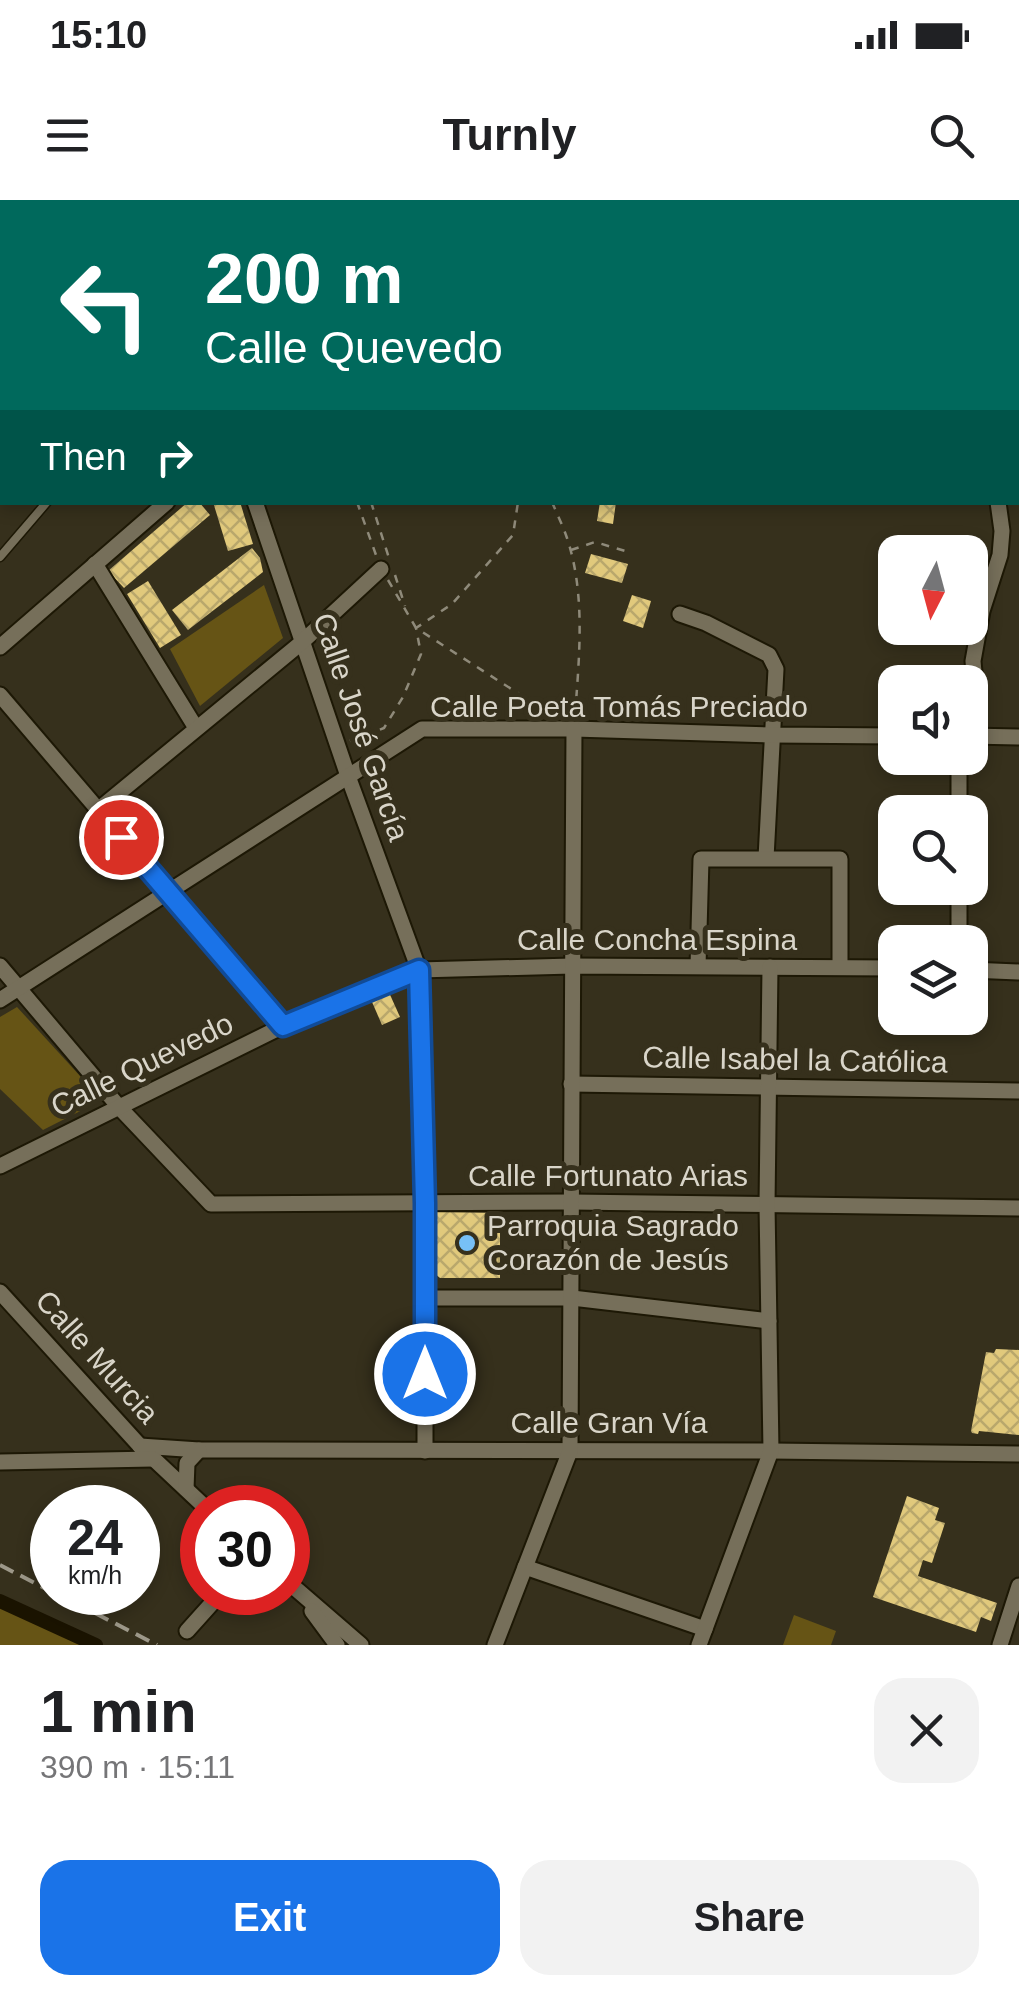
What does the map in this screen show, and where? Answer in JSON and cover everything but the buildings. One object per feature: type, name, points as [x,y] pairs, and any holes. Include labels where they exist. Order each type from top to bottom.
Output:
[{"type":"street","points":[[0,647],[163,505]]},
{"type":"street","name":"Calle José García","points":[[255,505],[419,970],[426,1451]]},
{"type":"street","points":[[972,665],[982,611],[1000,555],[998,505]]},
{"type":"street","points":[[94,564],[196,728]]},
{"type":"street","points":[[98,810],[301,643],[381,569]]},
{"type":"street","points":[[680,614],[769,655],[776,668],[766,858]]},
{"type":"street","points":[[0,696],[283,1026]]},
{"type":"street","name":"Calle Poeta Tomás Preciado","points":[[0,1000],[422,729],[878,736]]},
{"type":"street","points":[[495,1645],[570,1451],[574,729]]},
{"type":"street","points":[[988,737],[1019,738]]},
{"type":"street","points":[[698,966],[701,860],[766,858],[840,859],[840,967]]},
{"type":"street","name":"Calle Fortunato Arias","points":[[0,966],[119,1107],[211,1204],[572,1202],[1019,1208]]},
{"type":"street","name":"Calle Concha Espina","points":[[419,970],[572,966],[878,968]]},
{"type":"street","points":[[526,1566],[702,1637],[771,1450],[770,967]]},
{"type":"street","name":"Calle Quevedo","points":[[0,1166],[283,1026],[419,970]]},
{"type":"street","points":[[988,971],[1019,972]]},
{"type":"street","name":"Calle Isabel la Católica","points":[[570,1084],[1019,1091]]},
{"type":"street","name":"Calle Murcia","points":[[0,1292],[140,1446],[182,1485]]},
{"type":"street","points":[[425,1298],[572,1298],[769,1321]]},
{"type":"street","name":"Calle Gran Vía","points":[[140,1446],[199,1450],[1019,1454]]},
{"type":"street","points":[[186,1485],[186,1463],[199,1450]]},
{"type":"street","points":[[0,1462],[153,1459]]},
{"type":"street","points":[[1000,1645],[1019,1586]]},
{"type":"street","points":[[310,1601],[361,1645]]},
{"type":"street","points":[[310,1610],[338,1645]]},
{"type":"street","points":[[187,1631],[201,1615]]},
{"type":"lane","points":[[0,557],[44,505]]},
{"type":"path","points":[[338,746],[384,728],[421,654],[416,628],[381,569],[358,505]]},
{"type":"path","points":[[416,628],[452,604],[513,536],[518,505]]},
{"type":"path","points":[[416,628],[574,729],[580,639],[578,588],[570,550],[553,505]]},
{"type":"path","points":[[570,550],[595,542],[625,551]]},
{"type":"shaded area","points":[[264,585],[283,638],[200,706],[170,649]]},
{"type":"shaded area","points":[[17,1007],[102,1100],[43,1130],[0,1089],[0,1017]]},
{"type":"shaded area","points":[[0,1608],[92,1645],[0,1645]]},
{"type":"shaded area","points":[[794,1615],[836,1631],[831,1645],[783,1645]]},
{"type":"waterway","points":[[0,1601],[96,1645]]},
{"type":"railway","points":[[0,1565],[30,1581]]},
{"type":"railway","points":[[99,1615],[157,1645]]},
{"type":"place","name":"Parroquia Sagrado Corazón de Jesús","points":[[467,1243]]},
{"type":"route","points":[[121,837],[283,1026],[419,970],[425,1374]]}]
